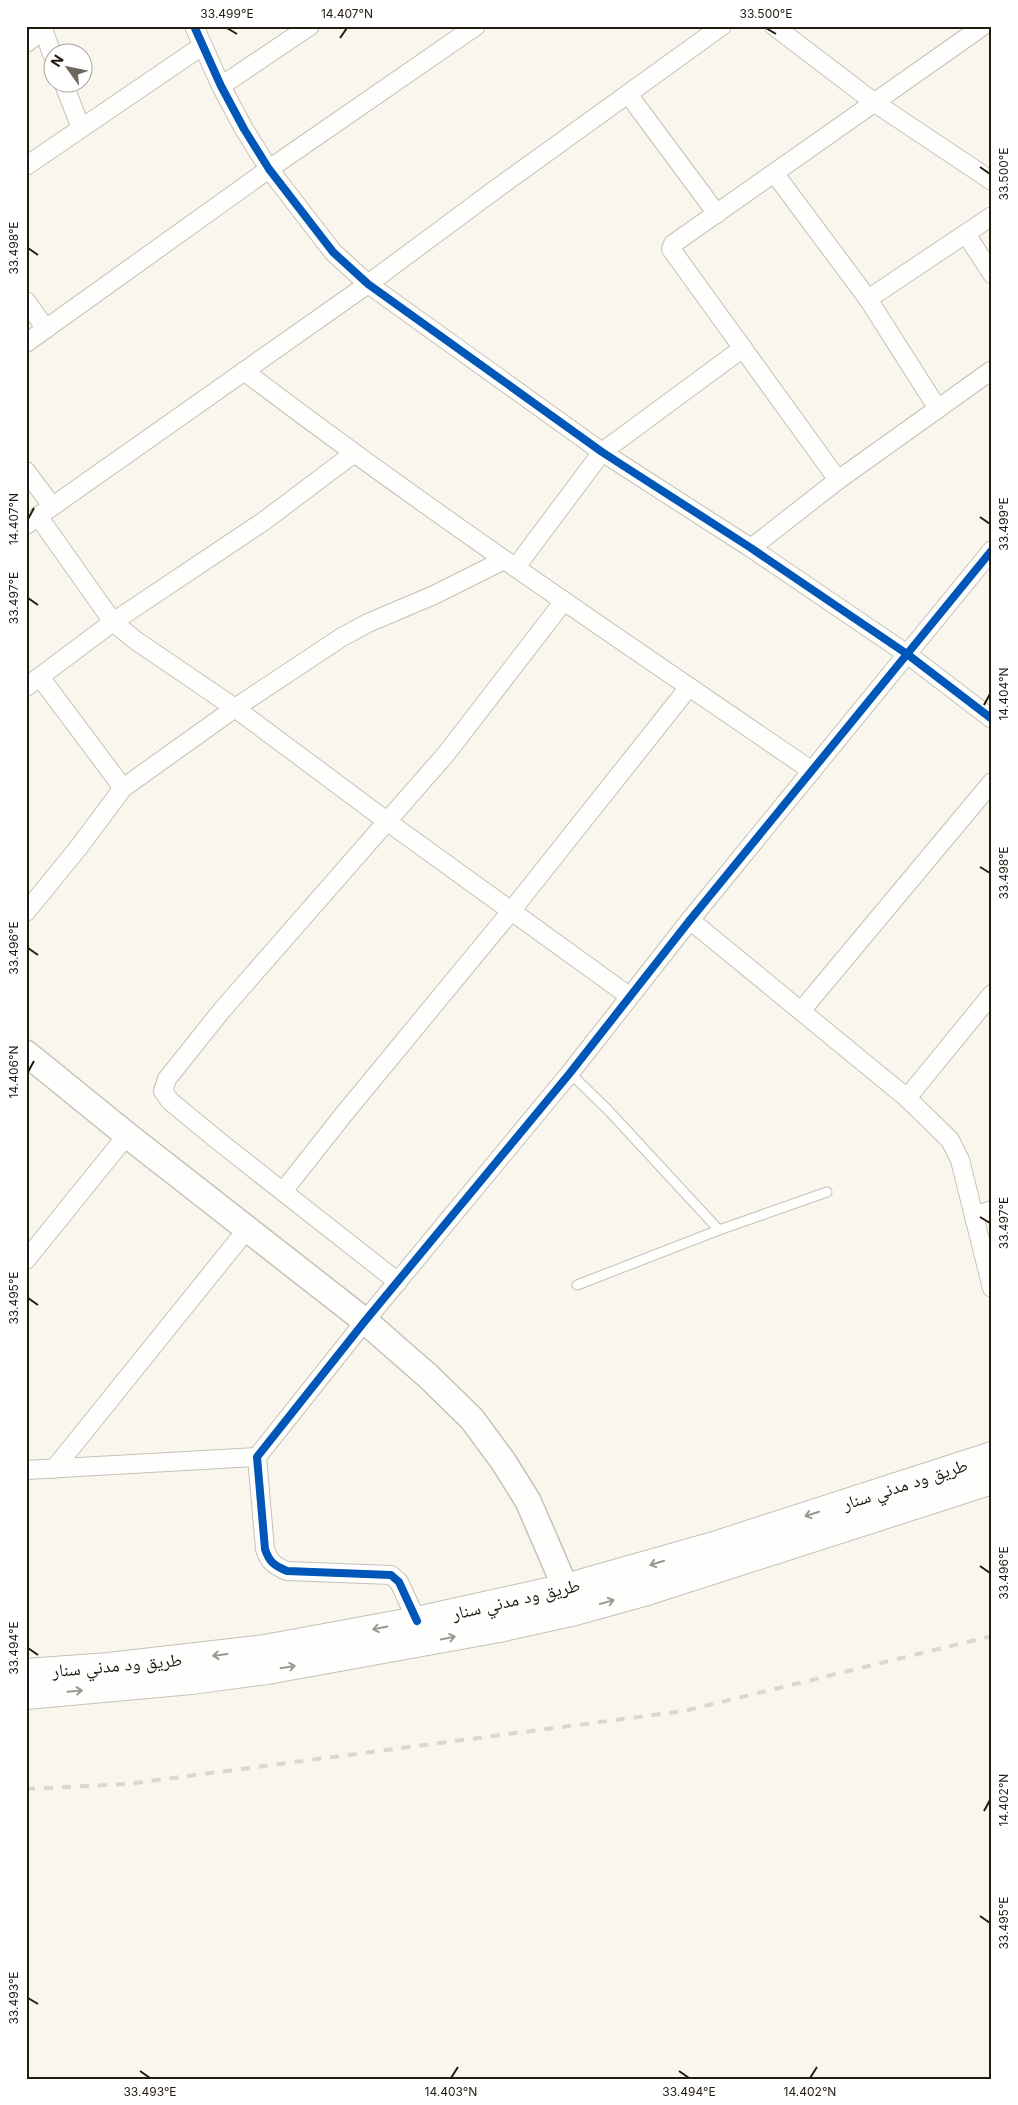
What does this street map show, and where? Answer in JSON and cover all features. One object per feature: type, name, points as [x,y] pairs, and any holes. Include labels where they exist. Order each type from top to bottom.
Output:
[{"type":"highway","name":"طريق ود مدني سنار","points":[[26,1696],[162,1683],[267,1670],[470,1633],[571,1599],[714,1546],[992,1456]]},
{"type":"highway","name":"طريق ود مدني سنار","points":[[26,1673],[109,1667],[265,1649],[417,1621],[571,1599],[722,1568],[992,1480]]},
{"type":"street","points":[[194,26],[221,86],[244,129],[269,169],[333,252],[368,284],[602,452],[751,548],[907,654],[992,719]]},
{"type":"street","points":[[221,86],[310,26]]},
{"type":"street","points":[[26,343],[457,32],[476,26]]},
{"type":"street","points":[[39,515],[368,284],[722,26]]},
{"type":"street","points":[[774,26],[875,103],[992,181]]},
{"type":"street","points":[[838,480],[670,248],[673,244],[983,26]]},
{"type":"street","points":[[26,43],[42,29],[47,42]]},
{"type":"street","points":[[26,166],[202,46]]},
{"type":"street","points":[[68,92],[82,128]]},
{"type":"street","points":[[628,94],[717,214]]},
{"type":"street","points":[[775,174],[868,299],[938,409]]},
{"type":"street","points":[[868,299],[992,216]]},
{"type":"street","points":[[966,234],[992,274]]},
{"type":"street","points":[[26,301],[46,329]]},
{"type":"street","points":[[26,912],[79,848],[123,788],[235,708],[342,637],[368,623],[510,563],[602,452],[743,348]]},
{"type":"street","points":[[244,370],[353,454],[812,771]]},
{"type":"street","points":[[751,548],[838,480],[992,370]]},
{"type":"street","points":[[123,788],[33,682],[113,622],[264,520],[353,454]]},
{"type":"street","points":[[26,471],[39,515],[113,622],[171,666],[235,708],[388,822],[629,996]]},
{"type":"street","points":[[417,1621],[399,1582],[391,1575],[287,1571],[277,1567],[269,1559],[265,1549],[257,1457],[365,1321],[570,1074],[690,920],[992,550]]},
{"type":"street","points":[[398,1282],[170,1101],[163,1091],[166,1079],[222,1010],[446,754],[564,601]]},
{"type":"street","points":[[284,1190],[512,910],[689,687]]},
{"type":"street","points":[[801,1011],[992,782]]},
{"type":"street","points":[[690,920],[907,1098],[950,1140],[960,1160],[992,1288]]},
{"type":"street","points":[[907,1098],[992,994]]},
{"type":"street","points":[[26,1053],[127,1135],[365,1321],[447,1394],[472,1419],[493,1447],[528,1501],[571,1599]]},
{"type":"street","points":[[26,1260],[127,1135]]},
{"type":"street","points":[[974,1216],[992,1210]]},
{"type":"street","points":[[54,1469],[248,1228]]},
{"type":"street","points":[[26,1470],[257,1457]]},
{"type":"lane","points":[[570,1074],[608,1110],[719,1230]]},
{"type":"lane","points":[[577,1286],[719,1230],[826,1192]]},
{"type":"railway","points":[[26,1789],[127,1784],[684,1711],[992,1636]]},
{"type":"cycle path","points":[[194,26],[221,86],[244,129],[269,169],[333,252],[368,284],[602,452],[751,548],[907,654],[992,719]]},
{"type":"cycle path","points":[[417,1621],[399,1582],[391,1575],[287,1571],[273,1563],[265,1549],[257,1457],[365,1321],[570,1073],[690,920],[992,550]]}]
